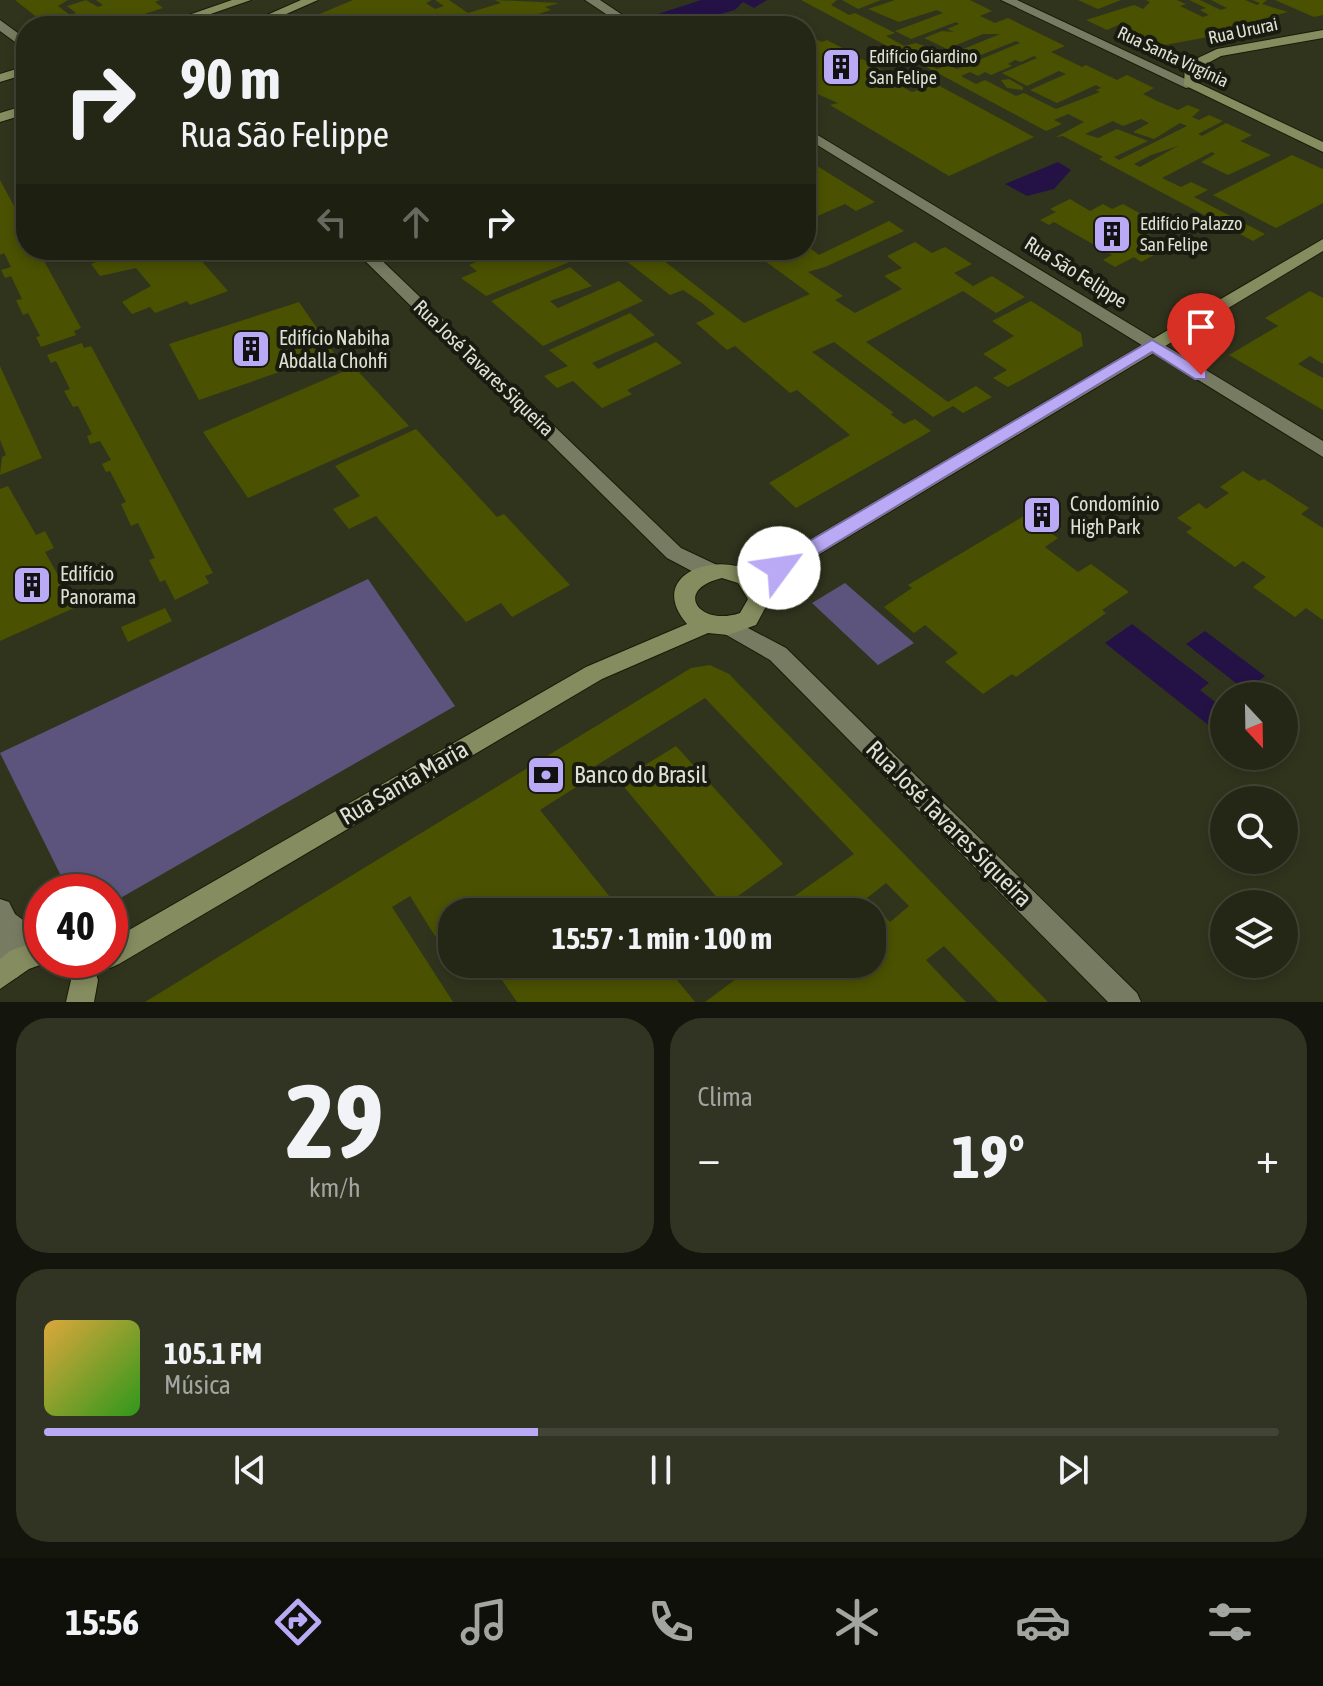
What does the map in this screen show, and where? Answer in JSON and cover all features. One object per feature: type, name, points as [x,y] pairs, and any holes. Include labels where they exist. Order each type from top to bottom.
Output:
[{"type":"street","points":[[195,16],[245,0]]},
{"type":"street","points":[[273,16],[312,0]]},
{"type":"street","points":[[591,0],[617,16]]},
{"type":"street","name":"Rua Santa Virgínia","points":[[1007,0],[1323,148]]},
{"type":"street","points":[[0,24],[16,38]]},
{"type":"street","name":"Rua Ururai","points":[[1191,85],[1190,67],[1199,60],[1323,34]]},
{"type":"street","name":"Rua São Felippe","points":[[816,138],[1323,450]]},
{"type":"street","points":[[753,584],[1323,244]]},
{"type":"street","name":"Rua José Tavares Siqueira","points":[[372,260],[674,553],[710,571]]},
{"type":"street","name":"Rua José Tavares Siqueira","points":[[674,553],[687,584]]},
{"type":"street","points":[[710,571],[734,572],[753,584],[759,599],[754,613],[731,627],[706,625],[687,612],[683,593],[687,584],[710,571]]},
{"type":"street","name":"Rua José Tavares Siqueira","points":[[754,613],[770,647]]},
{"type":"street","name":"Rua Santa Maria","points":[[128,945],[594,673],[706,625]]},
{"type":"street","name":"Rua José Tavares Siqueira","points":[[731,627],[770,647],[1127,1002]]},
{"type":"street","points":[[3,917],[24,935]]},
{"type":"street","points":[[3,917],[4,972],[24,960]]},
{"type":"street","points":[[80,1002],[85,978]]},
{"type":"shaded area","points":[[701,0],[767,0],[754,8],[743,2],[735,10],[713,16],[658,14]]},
{"type":"shaded area","points":[[1058,162],[1071,170],[1054,189],[1027,196],[1005,184]]},
{"type":"shaded area","points":[[368,579],[455,706],[128,894],[128,874],[60,874],[0,753]]},
{"type":"shaded area","points":[[845,583],[914,643],[878,665],[812,603]]},
{"type":"shaded area","points":[[1132,624],[1209,683],[1200,690],[1210,698],[1210,726],[1105,643]]},
{"type":"shaded area","points":[[1205,631],[1265,676],[1257,682],[1235,682],[1186,644]]},
{"type":"building","points":[[15,0],[68,0],[58,6],[70,15],[76,13],[67,6],[86,0],[98,7],[103,5],[96,0],[160,0],[155,2],[163,8],[139,16],[35,16]]},
{"type":"building","points":[[353,0],[432,0],[426,3],[435,9],[444,6],[435,0],[449,0],[468,13],[501,3],[495,0],[559,3],[545,7],[551,10],[532,16],[315,16]]},
{"type":"building","points":[[801,0],[837,0],[831,5],[895,33],[886,36],[904,46],[916,43],[946,53],[934,58],[942,62],[932,66],[937,69],[948,65],[957,69],[1020,43],[1016,41],[958,64],[944,57],[1000,34],[983,34],[947,49],[924,38],[942,31],[954,32],[947,29],[959,24],[956,22],[911,39],[895,31],[943,13],[937,10],[899,22],[868,9],[895,0],[970,0],[992,11],[980,16],[995,23],[1008,18],[1065,46],[1051,52],[1082,67],[1086,65],[1117,80],[1127,75],[1154,88],[1143,94],[1157,101],[1178,110],[1188,105],[1200,110],[1192,117],[1199,120],[1209,115],[1223,121],[1198,134],[1202,136],[1226,123],[1252,135],[1240,141],[1271,155],[1228,175],[1201,162],[1215,154],[1212,152],[1162,178],[1181,187],[1191,182],[1208,190],[1194,197],[1265,234],[1253,241],[1099,159],[1103,157],[1063,136],[1056,137],[1084,122],[1068,114],[1054,120],[1062,124],[1046,131]],"holes":[[[1034,56],[1037,58],[1002,73],[1027,86],[1059,71],[1066,74],[1030,90],[1057,103],[1096,85],[1101,88],[1096,90],[1100,92],[1056,109],[1024,93],[1016,96],[985,80],[976,84],[961,76],[970,72],[978,76],[985,72],[991,75],[1012,66],[1008,64],[1015,60],[1021,62]],[[1141,119],[1149,123],[1133,132],[1154,139],[1180,123],[1187,126],[1119,160],[1114,157],[1148,141],[1117,129],[1098,138],[1085,134],[1113,121],[1123,126]],[[1178,146],[1140,167],[1134,164]]]},
{"type":"building","points":[[842,0],[881,0],[858,9]]},
{"type":"building","points":[[1078,0],[1121,0],[1098,9]]},
{"type":"building","points":[[1146,0],[1177,0],[1186,4],[1180,6],[1203,17],[1209,15],[1200,10],[1206,8],[1189,0],[1200,0],[1221,10],[1227,8],[1211,0],[1245,0],[1257,5],[1260,3],[1252,0],[1267,0],[1262,4],[1288,12],[1228,28],[1235,32],[1154,47],[1122,36],[1133,32],[1118,25],[1107,30],[1086,20],[1134,5],[1143,9],[1150,2]]},
{"type":"building","points":[[1275,0],[1323,0],[1323,15],[1314,17]]},
{"type":"building","points":[[816,39],[827,40],[846,50],[837,54],[853,63],[862,59],[899,79],[893,82],[912,92],[936,84],[1034,137],[949,176],[830,105],[838,103],[816,93]]},
{"type":"building","points":[[1009,79],[1023,90],[1007,88],[1001,80]]},
{"type":"building","points":[[1292,155],[1323,169],[1323,203],[1276,228],[1213,195]]},
{"type":"building","points":[[816,165],[875,202],[856,211],[845,204],[816,217]]},
{"type":"building","points":[[0,180],[16,210],[16,260],[44,260],[81,328],[74,331],[76,335],[41,347],[36,337],[40,336],[28,313],[23,315],[16,300],[22,299],[11,276],[5,278],[1,270],[11,267],[4,253],[0,255]]},
{"type":"building","name":"Edifício Palazzo San Felipe","points":[[1070,199],[1090,211],[1103,204],[1112,209],[1123,204],[1154,221],[1144,226],[1155,232],[1144,237],[1165,249],[1141,262],[1134,257],[1115,267],[1103,260],[1112,255],[1054,222],[1049,225],[1040,220],[1056,212],[1050,209]]},
{"type":"building","points":[[889,221],[904,231],[808,272],[843,296],[835,300],[855,313],[902,289],[884,276],[902,268],[887,256],[915,242],[932,253],[945,247],[972,264],[954,273],[973,286],[992,276],[1025,297],[996,313],[963,291],[866,342],[948,402],[976,386],[992,397],[963,413],[953,406],[933,417],[834,342],[812,352],[894,413],[890,414],[904,424],[915,419],[931,431],[796,508],[769,483],[850,435],[797,390],[790,393],[735,346],[727,350],[696,323],[715,314],[702,303],[683,290],[670,295],[625,260],[663,260],[744,323],[810,294],[764,260],[816,260],[816,253],[819,255]]},
{"type":"building","points":[[101,260],[201,260],[228,291],[190,305],[187,301],[155,313],[150,307],[132,314],[122,302],[151,286],[136,268],[100,276],[91,264]]},
{"type":"building","points":[[481,260],[574,260],[486,296],[461,278],[477,271],[469,265]]},
{"type":"building","points":[[570,267],[592,286],[550,301],[558,308],[619,281],[643,301],[543,346],[491,301]]},
{"type":"building","points":[[1310,291],[1323,298],[1323,364],[1310,356],[1298,364],[1323,378],[1323,410],[1229,355],[1278,326],[1265,318]]},
{"type":"building","points":[[1031,301],[1081,333],[1083,346],[1008,387],[993,378],[1007,370],[983,354],[1014,336],[992,321]]},
{"type":"building","name":"Edifício Nabiha Abdalla Chohfi","points":[[299,302],[334,353],[199,400],[169,344]]},
{"type":"building","points":[[630,313],[655,335],[592,363],[598,369],[656,342],[682,363],[627,390],[632,394],[602,408],[573,381],[557,388],[544,376],[568,366],[549,350]]},
{"type":"building","points":[[82,343],[84,348],[91,346],[213,573],[205,576],[209,583],[175,600],[165,580],[160,582],[149,560],[155,558],[138,523],[131,526],[121,504],[126,502],[110,471],[106,472],[102,464],[111,460],[100,441],[90,444],[87,436],[92,434],[78,406],[73,407],[64,391],[70,389],[56,361],[51,363],[47,355]]},
{"type":"building","points":[[0,366],[42,458],[0,475],[2,457],[6,455],[0,440]]},
{"type":"building","points":[[354,367],[409,426],[248,498],[203,432]]},
{"type":"building","points":[[416,429],[497,517],[504,514],[570,585],[512,617],[501,603],[466,622],[376,516],[349,529],[333,509],[360,496],[335,466]]},
{"type":"building","points":[[1243,471],[1259,481],[1264,479],[1309,508],[1301,514],[1323,528],[1323,620],[1306,608],[1295,617],[1253,587],[1266,577],[1243,561],[1235,567],[1186,532],[1192,528],[1177,518],[1199,503],[1206,509],[1229,493],[1220,487]]},
{"type":"building","name":"Edifício Panorama","points":[[8,486],[36,535],[45,531],[54,548],[45,552],[76,607],[0,641],[0,489]]},
{"type":"building","points":[[1044,504],[1057,514],[1039,525],[1058,538],[1045,547],[1078,572],[1091,564],[1129,592],[1102,610],[1106,613],[1016,677],[1012,674],[983,694],[945,662],[958,653],[925,625],[914,633],[884,607],[912,588],[908,585]]},
{"type":"building","points":[[165,608],[172,621],[128,642],[121,627]]},
{"type":"building","points":[[710,665],[729,674],[1048,1002],[998,1002],[944,946],[926,960],[966,1002],[705,1002],[737,978],[886,978],[886,918],[890,922],[909,906],[886,883],[867,898],[792,898],[854,854],[705,698],[576,778],[581,784],[540,810],[611,898],[438,898],[438,934],[435,936],[410,896],[392,907],[453,1002],[145,1002],[691,668]]},
{"type":"building","points":[[676,746],[783,864],[735,898],[717,898],[619,781]]},
{"type":"building","points":[[501,978],[675,978],[695,1002],[517,1002]]},
{"type":"place","name":"Edifício Giardino San Felipe","points":[[841,67]]},
{"type":"place","name":"Edifício Palazzo San Felipe","points":[[1112,234]]},
{"type":"place","name":"Edifício Nabiha Abdalla Chohfi","points":[[251,349]]},
{"type":"place","name":"Condomínio High Park","points":[[1042,515]]},
{"type":"place","name":"Edifício Panorama","points":[[32,585]]},
{"type":"place","name":"Banco do Brasil","points":[[546,775]]},
{"type":"route","points":[[779,568],[1152,345],[1201,375]]}]
